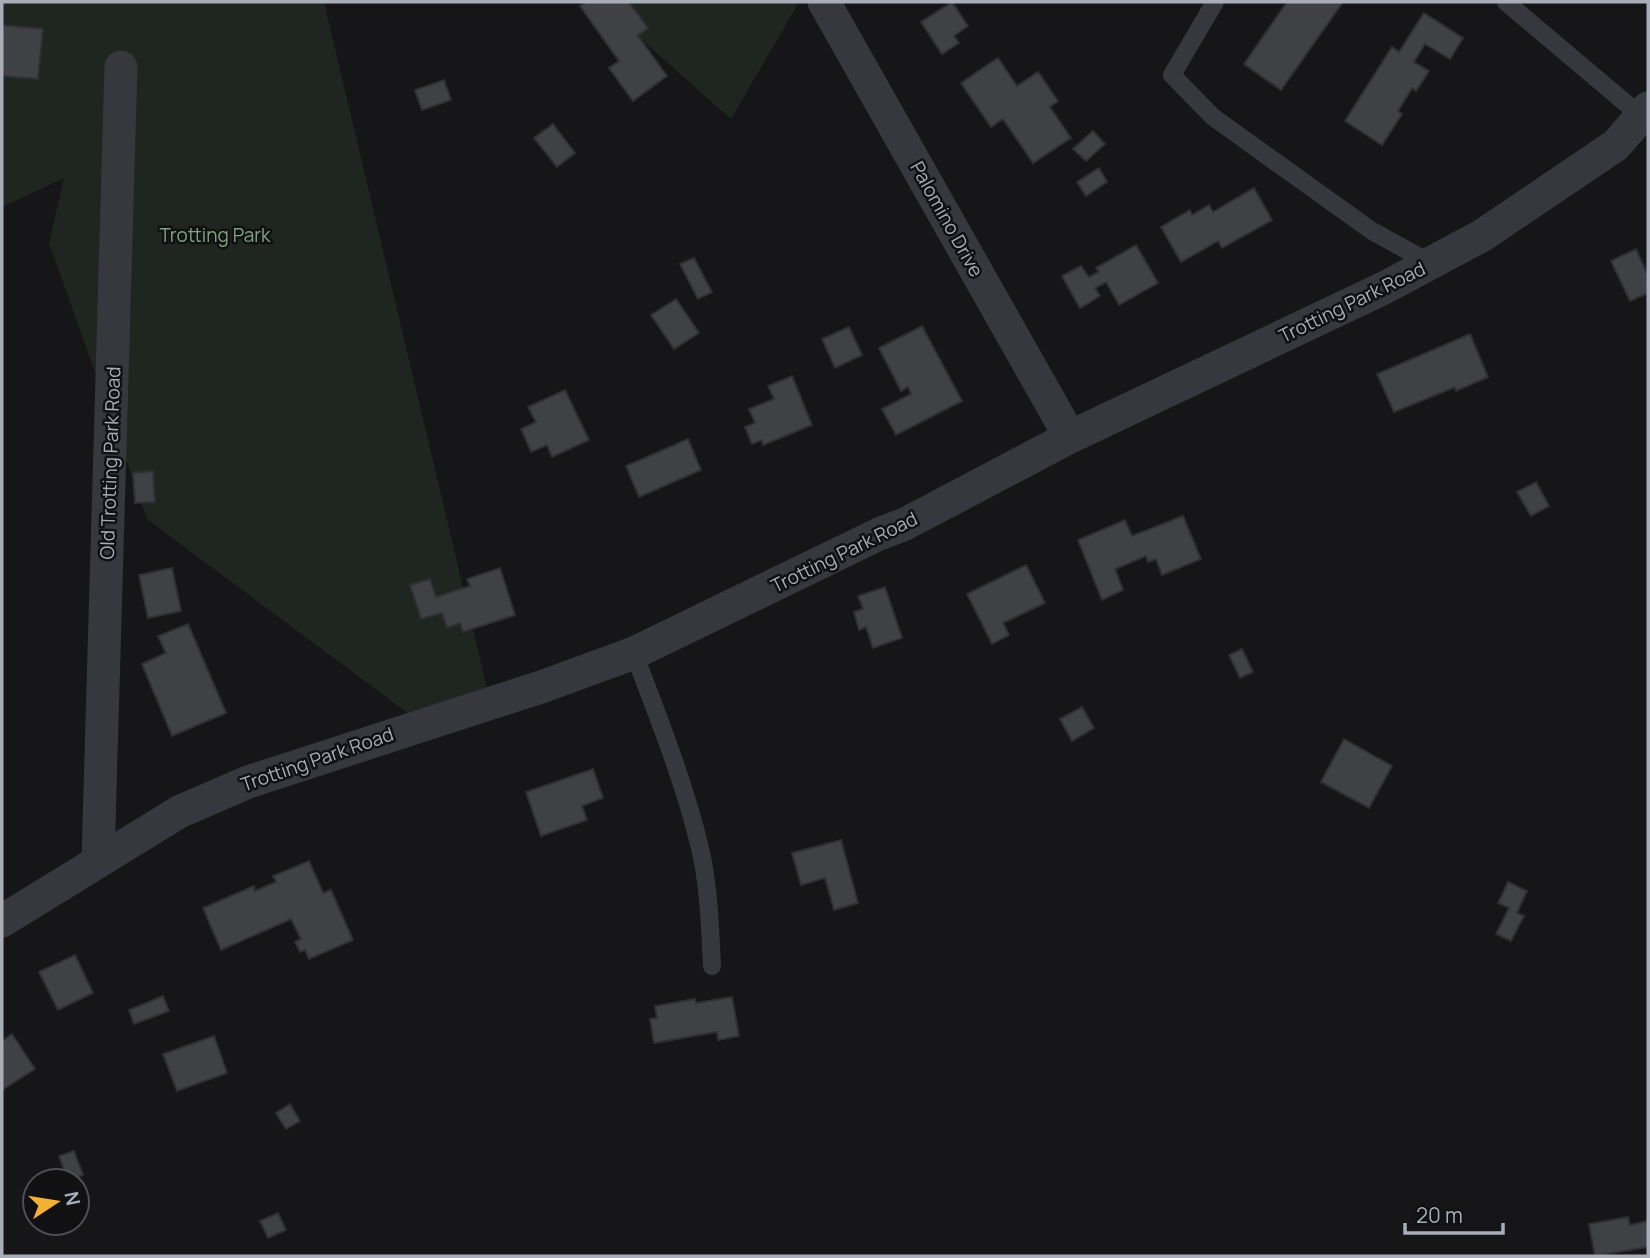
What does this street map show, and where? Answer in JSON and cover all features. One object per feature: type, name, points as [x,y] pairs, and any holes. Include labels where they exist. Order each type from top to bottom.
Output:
[{"type":"street","name":"Palomino Drive","points":[[824,2],[1070,437]]},
{"type":"street","name":"Old Trotting Park Road","points":[[98,860],[121,67]]},
{"type":"street","name":"Trotting Park Road","points":[[2,921],[179,812],[248,782],[634,653],[879,534],[905,524],[1070,437],[1384,288],[1483,235],[1616,145],[1645,112]]},
{"type":"lane","points":[[1215,2],[1172,75],[1213,117],[1373,231],[1430,263]]},
{"type":"lane","points":[[1506,2],[1645,112]]},
{"type":"lane","points":[[634,653],[674,757],[700,849],[709,913],[712,966]]},
{"type":"green space","name":"Trotting Park","points":[[2,2],[324,2],[491,705],[417,720],[147,519],[49,243],[64,178],[2,207]]},
{"type":"green space","points":[[599,2],[799,2],[731,119]]},
{"type":"building","points":[[586,2],[629,2],[648,28],[638,36],[667,76],[633,101],[609,68],[619,61],[580,6]]},
{"type":"building","points":[[952,2],[968,26],[954,36],[959,43],[942,54],[921,22]]},
{"type":"building","points":[[1287,2],[1343,2],[1281,90],[1244,64]]},
{"type":"building","points":[[1424,13],[1463,38],[1450,59],[1425,44],[1414,62],[1429,71],[1416,91],[1412,88],[1398,111],[1402,114],[1382,145],[1345,121],[1392,47],[1399,52]]},
{"type":"building","points":[[2,25],[43,29],[38,79],[2,76]]},
{"type":"building","points":[[998,58],[1017,86],[1038,72],[1058,101],[1050,107],[1071,138],[1033,163],[1003,119],[991,127],[961,83]]},
{"type":"building","points":[[444,80],[451,100],[422,110],[415,90]]},
{"type":"building","points":[[553,124],[575,153],[557,167],[534,138]]},
{"type":"building","points":[[1093,131],[1105,144],[1086,161],[1073,149]]},
{"type":"building","points":[[1099,168],[1107,182],[1086,196],[1077,182]]},
{"type":"building","points":[[1254,188],[1272,220],[1222,248],[1218,241],[1181,262],[1161,227],[1190,210],[1192,215],[1209,205],[1213,212]]},
{"type":"building","points":[[1136,245],[1158,283],[1119,305],[1106,282],[1095,288],[1100,296],[1080,308],[1062,276],[1081,266],[1089,277],[1099,272],[1096,268]]},
{"type":"building","points":[[1636,249],[1648,276],[1648,293],[1630,301],[1611,261]]},
{"type":"building","points":[[694,258],[712,292],[698,299],[680,264]]},
{"type":"building","points":[[676,299],[699,333],[674,349],[651,315]]},
{"type":"building","points":[[922,326],[962,401],[896,435],[882,409],[911,394],[908,387],[901,391],[879,348]]},
{"type":"building","points":[[849,327],[862,355],[835,368],[822,339]]},
{"type":"building","points":[[1470,334],[1488,377],[1456,391],[1455,387],[1394,412],[1377,374]]},
{"type":"building","points":[[792,376],[812,425],[763,445],[762,440],[752,444],[745,427],[755,423],[749,409],[774,399],[768,386]]},
{"type":"building","points":[[565,390],[589,440],[552,457],[547,445],[531,452],[521,429],[536,422],[528,407]]},
{"type":"building","points":[[688,439],[701,470],[639,497],[626,466]]},
{"type":"building","points":[[153,471],[155,502],[135,503],[133,473]]},
{"type":"building","points":[[1536,482],[1549,506],[1531,516],[1517,492]]},
{"type":"building","points":[[1183,516],[1201,559],[1162,575],[1156,559],[1148,562],[1146,556],[1115,569],[1123,590],[1102,600],[1078,540],[1125,520],[1132,536]]},
{"type":"building","points":[[1026,565],[1045,603],[1003,623],[1009,635],[992,644],[967,594]]},
{"type":"building","points":[[172,568],[181,611],[148,618],[139,575]]},
{"type":"building","points":[[500,568],[515,615],[463,632],[460,623],[447,628],[442,613],[421,619],[410,585],[430,579],[436,597],[470,586],[467,579]]},
{"type":"building","points":[[885,587],[902,638],[873,648],[866,627],[859,630],[854,612],[863,609],[858,596]]},
{"type":"building","points":[[188,624],[226,713],[172,736],[142,664],[166,653],[158,636]]},
{"type":"building","points":[[1242,649],[1253,672],[1240,678],[1229,655]]},
{"type":"building","points":[[1082,707],[1094,728],[1072,741],[1060,719]]},
{"type":"building","points":[[1344,739],[1392,766],[1369,808],[1321,782]]},
{"type":"building","points":[[593,769],[603,798],[582,806],[587,820],[541,836],[526,792]]},
{"type":"building","points":[[841,840],[858,903],[834,910],[825,878],[801,885],[792,853]]},
{"type":"building","points":[[309,861],[323,893],[331,890],[353,940],[309,959],[305,950],[300,952],[295,942],[301,939],[291,919],[221,950],[203,908],[254,886],[255,891],[276,882],[273,876]]},
{"type":"building","points":[[1508,882],[1527,891],[1517,913],[1524,916],[1511,941],[1496,934],[1509,908],[1498,903]]},
{"type":"building","points":[[75,955],[93,993],[58,1010],[39,972]]},
{"type":"building","points":[[163,996],[169,1011],[134,1024],[129,1010]]},
{"type":"building","points":[[732,997],[739,1036],[718,1040],[717,1032],[654,1043],[650,1019],[657,1018],[655,1006],[695,999],[696,1003]]},
{"type":"building","points":[[12,1034],[35,1069],[2,1090],[2,1041]]},
{"type":"building","points":[[214,1036],[227,1073],[177,1091],[163,1054]]},
{"type":"building","points":[[290,1104],[300,1121],[286,1129],[276,1113]]},
{"type":"building","points":[[74,1151],[80,1167],[63,1167],[59,1156]]},
{"type":"building","points":[[278,1213],[286,1230],[268,1238],[260,1221]]},
{"type":"building","points":[[1628,1217],[1630,1225],[1648,1221],[1648,1247],[1595,1256],[1589,1224]]}]
